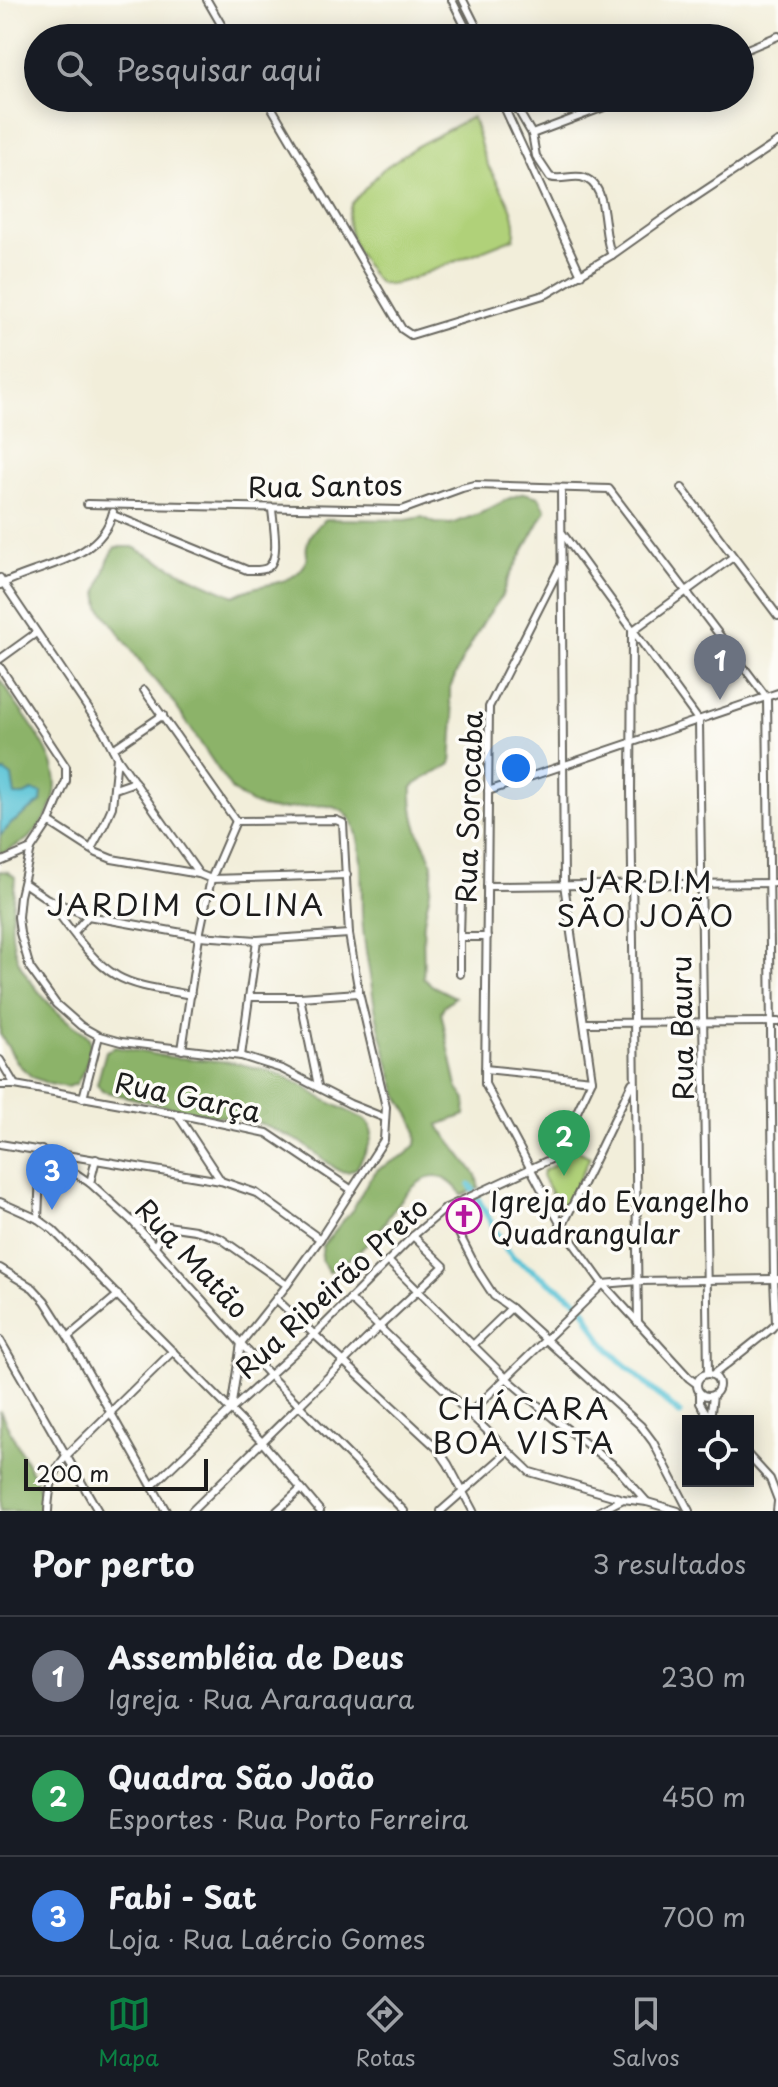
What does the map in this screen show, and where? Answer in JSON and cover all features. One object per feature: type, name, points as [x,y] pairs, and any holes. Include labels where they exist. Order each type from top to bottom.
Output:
[{"type":"street","points":[[207,0],[221,24]]},
{"type":"street","points":[[452,0],[464,24]]},
{"type":"street","points":[[463,0],[475,24]]},
{"type":"street","points":[[754,46],[778,36]]},
{"type":"street","points":[[274,112],[357,255],[406,333],[411,335],[547,294],[612,255],[778,142]]},
{"type":"street","points":[[506,112],[581,275]]},
{"type":"street","points":[[519,112],[532,134],[536,156],[550,177],[582,177],[597,187],[603,207],[606,240],[612,255]]},
{"type":"street","points":[[532,134],[591,112]]},
{"type":"street","name":"Rua Santos","points":[[87,504],[402,510],[474,485],[609,489],[686,591]]},
{"type":"street","points":[[485,1069],[592,1080],[564,884],[561,488]]},
{"type":"street","points":[[682,488],[778,615]]},
{"type":"street","points":[[114,505],[107,529],[90,548],[1,582],[199,874]]},
{"type":"street","points":[[113,515],[247,570],[256,570],[265,569],[276,556],[272,509]]},
{"type":"street","points":[[562,534],[699,721]]},
{"type":"street","points":[[632,631],[733,557]]},
{"type":"street","name":"Rua Sorocaba","points":[[562,563],[489,707],[485,1084],[562,1227],[603,1284],[697,1384]]},
{"type":"street","points":[[686,591],[767,698],[774,883],[776,1323],[710,1375],[702,1376],[697,1384],[700,1403],[707,1415]]},
{"type":"street","points":[[632,631],[638,1323]]},
{"type":"street","points":[[0,659],[36,633]]},
{"type":"street","points":[[0,667],[66,767],[66,781],[49,822],[31,849],[18,917],[30,968],[56,1004],[81,1026],[99,1036],[121,1042],[241,1056],[282,1069],[385,1118]]},
{"type":"street","points":[[144,690],[236,821]]},
{"type":"street","points":[[488,791],[778,693]]},
{"type":"street","points":[[113,749],[163,715]]},
{"type":"street","name":"Rua Bauru","points":[[699,721],[705,1281],[710,1375]]},
{"type":"street","points":[[91,849],[109,815],[117,757]]},
{"type":"street","points":[[115,789],[135,782]]},
{"type":"street","points":[[231,1410],[241,1343],[320,1239],[384,1140],[386,1107],[359,993],[349,934],[343,823],[336,820],[236,821]]},
{"type":"street","points":[[182,1050],[211,879],[236,821]]},
{"type":"street","points":[[49,822],[112,859],[199,874],[211,879],[347,875]]},
{"type":"street","points":[[0,862],[31,849]]},
{"type":"street","points":[[24,883],[46,898],[88,916],[199,936],[257,940],[349,934]]},
{"type":"street","points":[[487,886],[774,883]]},
{"type":"street","points":[[46,898],[107,969],[118,977],[132,983],[191,995]]},
{"type":"street","points":[[460,974],[461,899]]},
{"type":"street","points":[[74,932],[88,916]]},
{"type":"street","points":[[460,937],[487,937]]},
{"type":"street","points":[[241,1056],[257,940]]},
{"type":"street","points":[[249,997],[359,993]]},
{"type":"street","points":[[300,997],[318,1086]]},
{"type":"street","points":[[585,1023],[774,1022]]},
{"type":"street","points":[[83,1098],[99,1036]]},
{"type":"street","points":[[0,1060],[15,1085]]},
{"type":"street","name":"Rua Ribeirão Preto","points":[[152,1486],[446,1208],[551,1159],[558,1152],[592,1080]]},
{"type":"street","points":[[562,1227],[634,1080]]},
{"type":"street","name":"Rua Garça","points":[[0,1085],[15,1085],[177,1114],[267,1133],[352,1190]]},
{"type":"street","points":[[177,1114],[221,1181]]},
{"type":"street","points":[[0,1144],[221,1181],[256,1193],[320,1239]]},
{"type":"street","points":[[38,1219],[41,1150]]},
{"type":"street","name":"Rua Matão","points":[[41,1150],[90,1183],[132,1221],[269,1375],[404,1511]]},
{"type":"street","points":[[90,1183],[96,1159]]},
{"type":"street","points":[[0,1202],[38,1219],[53,1230],[262,1442],[320,1511]]},
{"type":"street","points":[[446,1208],[494,1296],[641,1426],[653,1442],[689,1511]]},
{"type":"street","points":[[132,1221],[195,1230],[220,1238],[287,1285]]},
{"type":"street","points":[[155,1246],[166,1226]]},
{"type":"street","points":[[192,1511],[444,1266],[413,1236]]},
{"type":"street","points":[[388,1261],[506,1378],[616,1467],[647,1502]]},
{"type":"street","points":[[0,1268],[33,1288],[45,1301],[166,1511]]},
{"type":"street","points":[[469,1414],[603,1284],[776,1279]]},
{"type":"street","points":[[68,1337],[118,1295]]},
{"type":"street","points":[[276,1299],[437,1448],[473,1511]]},
{"type":"street","points":[[350,1299],[530,1472],[623,1499],[678,1511]]},
{"type":"street","points":[[473,1345],[511,1308]]},
{"type":"street","points":[[0,1340],[98,1511]]},
{"type":"street","points":[[48,1511],[50,1488],[57,1468],[66,1456],[173,1351]]},
{"type":"street","points":[[700,1393],[713,1395],[718,1390],[719,1384],[710,1375]]},
{"type":"street","points":[[711,1415],[713,1395]]},
{"type":"street","points":[[441,1511],[508,1452]]},
{"type":"street","points":[[754,1462],[770,1479],[778,1510]]},
{"type":"street","points":[[277,1511],[301,1489]]},
{"type":"street","points":[[600,1511],[623,1499]]},
{"type":"green space","points":[[472,117],[486,161],[511,208],[514,238],[411,279],[390,285],[379,283],[360,256],[350,234],[348,223],[352,203],[383,169],[415,147]]},
{"type":"green space","points":[[524,493],[539,497],[546,510],[502,596],[462,660],[450,688],[454,718],[451,764],[412,787],[416,822],[432,866],[424,922],[423,978],[455,997],[441,1012],[457,1087],[466,1100],[465,1115],[438,1125],[476,1175],[479,1188],[462,1195],[449,1182],[437,1177],[426,1179],[404,1196],[367,1244],[329,1272],[321,1260],[323,1245],[353,1209],[378,1169],[405,1155],[416,1145],[417,1136],[413,1121],[396,1089],[376,1013],[363,933],[357,834],[353,823],[339,809],[320,805],[270,809],[250,802],[232,790],[171,699],[100,607],[98,591],[115,547],[133,547],[234,596],[285,580],[299,572],[307,558],[310,537],[326,519],[406,520],[422,517],[435,523],[451,524]]},
{"type":"green space","points":[[0,680],[40,739],[54,769],[56,784],[54,799],[37,830],[22,843],[0,854],[0,836],[4,829],[41,802],[15,795],[5,772],[0,773]]},
{"type":"green space","points":[[0,871],[15,877],[12,930],[19,962],[34,986],[56,1011],[89,1038],[90,1049],[85,1068],[76,1084],[67,1087],[32,1077],[19,1065],[0,1034]]},
{"type":"green space","points":[[115,1047],[169,1057],[233,1062],[277,1073],[364,1119],[370,1125],[370,1143],[357,1168],[348,1172],[339,1171],[301,1142],[259,1123],[191,1112],[102,1091],[97,1084],[106,1051]]},
{"type":"green space","points":[[569,1146],[590,1157],[561,1212],[542,1176],[543,1171],[555,1165]]},
{"type":"green space","points":[[0,1411],[38,1485],[40,1511],[0,1511]]},
{"type":"water","points":[[5,772],[12,777],[15,795],[32,791],[42,793],[41,802],[0,836],[0,773]]},
{"type":"waterway","points":[[470,1185],[473,1190]]},
{"type":"waterway","points":[[478,1199],[514,1258],[579,1302]]},
{"type":"waterway","points":[[584,1309],[601,1340],[618,1359],[680,1414]]},
{"type":"place","name":"Assembléia de Deus","points":[[720,700]]},
{"type":"place","name":"Quadra São João","points":[[564,1176]]},
{"type":"place","name":"Fabi - Sat","points":[[52,1210]]},
{"type":"place","name":"Igreja do Evangelho Quadrangular","points":[[464,1216]]},
{"type":"district","name":"JARDIM SÃO JOÃO","points":[[646,897]]},
{"type":"district","name":"JARDIM COLINA","points":[[186,903]]},
{"type":"district","name":"CHÁCARA BOA VISTA","points":[[524,1424]]}]
